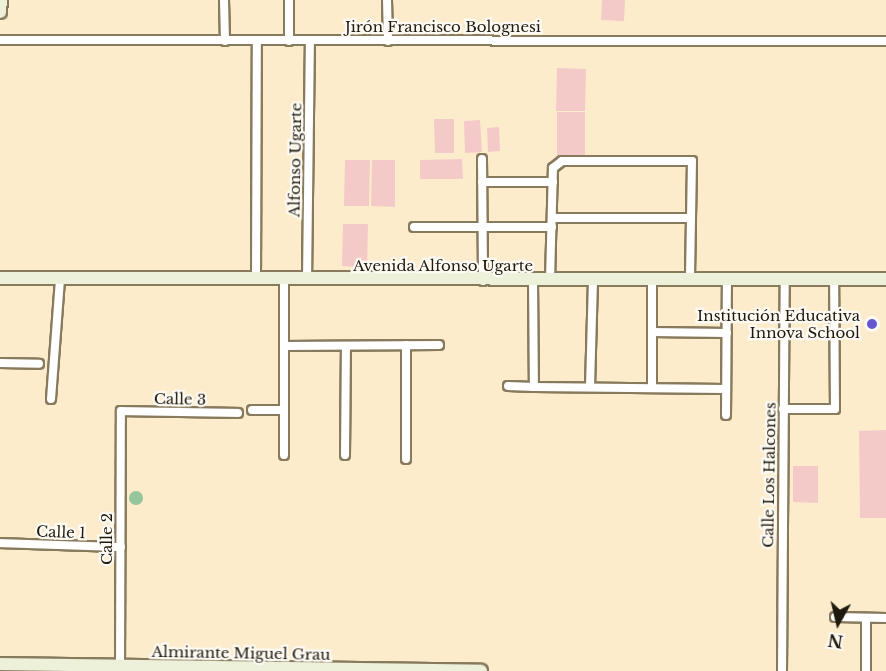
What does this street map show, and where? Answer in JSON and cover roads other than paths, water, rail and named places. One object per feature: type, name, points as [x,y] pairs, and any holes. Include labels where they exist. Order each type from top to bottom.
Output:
[{"type":"street","points":[[0,12],[1,0]]},
{"type":"street","points":[[224,0],[225,41]]},
{"type":"street","points":[[289,0],[290,41]]},
{"type":"street","points":[[387,0],[388,41]]},
{"type":"street","name":"Jirón Francisco Bolognesi","points":[[0,40],[886,41]]},
{"type":"street","points":[[256,280],[257,41]]},
{"type":"street","name":"Alfonso Ugarte","points":[[307,280],[310,41]]},
{"type":"street","points":[[482,159],[483,281]]},
{"type":"street","points":[[550,281],[554,168],[562,161],[692,161],[690,280]]},
{"type":"street","points":[[482,182],[553,182]]},
{"type":"street","points":[[414,227],[483,227],[691,218]]},
{"type":"street","name":"Avenida Alfonso Ugarte","points":[[0,278],[483,281],[886,279]]},
{"type":"street","points":[[51,399],[60,278]]},
{"type":"street","name":"Calle Los Halcones","points":[[782,671],[784,279]]},
{"type":"street","points":[[783,409],[835,409],[834,279]]},
{"type":"street","points":[[284,280],[284,455]]},
{"type":"street","points":[[652,280],[652,388]]},
{"type":"street","points":[[726,415],[727,280]]},
{"type":"street","points":[[533,281],[534,387]]},
{"type":"street","points":[[590,387],[593,281]]},
{"type":"street","points":[[652,332],[727,333]]},
{"type":"street","points":[[406,345],[406,459]]},
{"type":"street","points":[[284,346],[439,345]]},
{"type":"street","points":[[345,455],[346,346]]},
{"type":"street","points":[[0,363],[39,364]]},
{"type":"street","points":[[508,386],[726,389]]},
{"type":"street","points":[[252,410],[284,410]]},
{"type":"street","name":"Calle 3","points":[[121,411],[238,413]]},
{"type":"street","name":"Calle 2","points":[[120,666],[121,411]]},
{"type":"street","name":"Calle 1","points":[[0,543],[121,547]]},
{"type":"street","points":[[835,617],[886,618]]},
{"type":"street","points":[[866,618],[866,671]]},
{"type":"street","name":"Almirante Miguel Grau","points":[[0,664],[273,670],[481,671]]},
{"type":"place","name":"Institución Educativa Innova School","points":[[872,324]]}]
